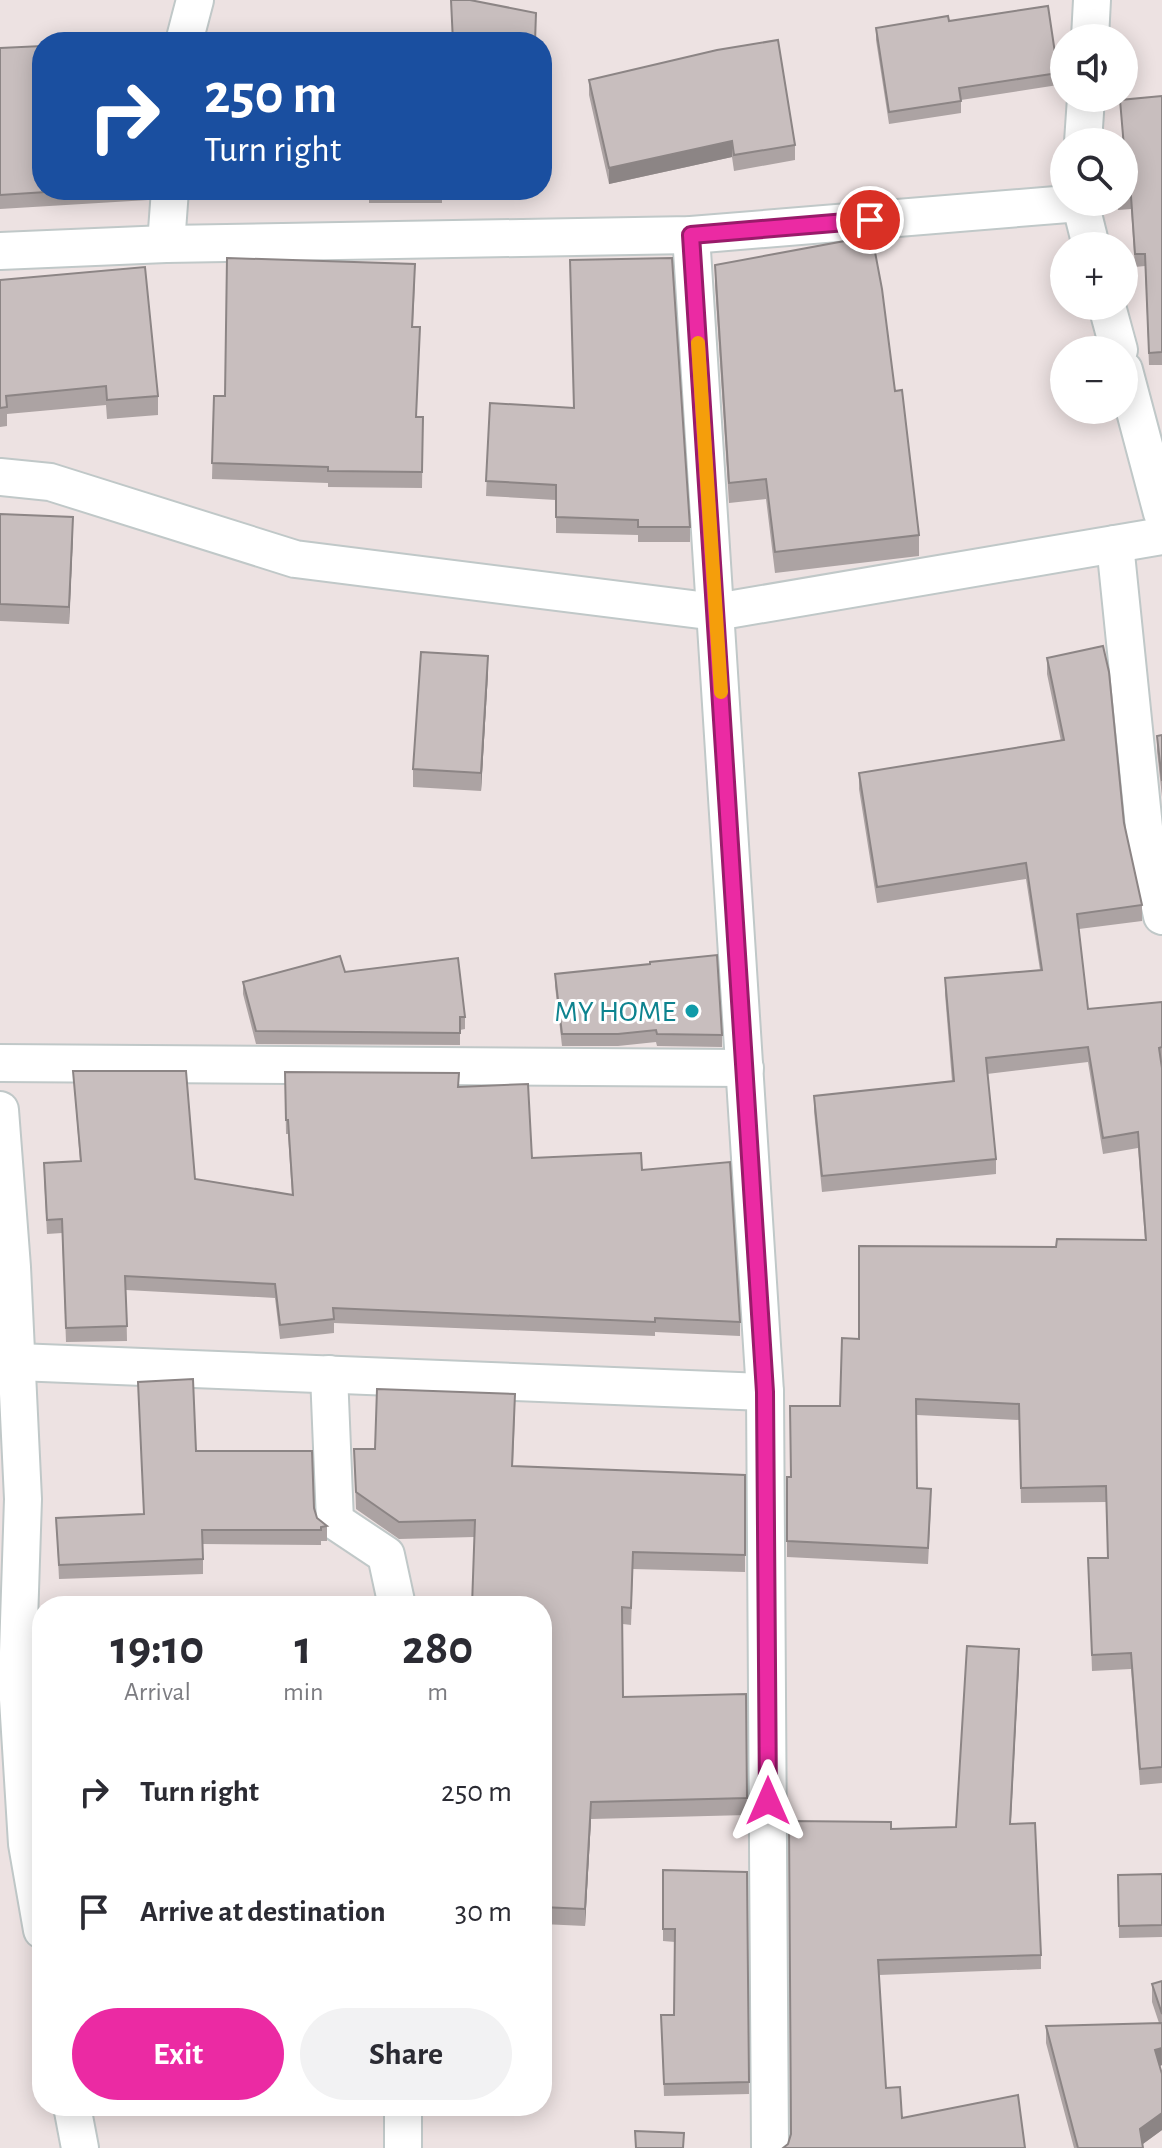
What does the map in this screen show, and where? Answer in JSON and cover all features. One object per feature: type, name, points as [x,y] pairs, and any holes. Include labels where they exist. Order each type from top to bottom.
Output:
[{"type":"street","points":[[187,32],[195,0]]},
{"type":"street","points":[[1091,24],[1092,0]]},
{"type":"street","points":[[166,244],[169,200]]},
{"type":"street","points":[[0,251],[166,244],[691,235],[1050,205]]},
{"type":"street","points":[[691,235],[765,1392],[770,2148]]},
{"type":"street","points":[[1138,423],[1162,513]]},
{"type":"street","points":[[0,477],[50,482],[295,559],[716,612],[1162,536]]},
{"type":"street","points":[[1115,544],[1145,837],[1162,916]]},
{"type":"street","points":[[0,1063],[745,1068]]},
{"type":"street","points":[[0,1110],[12,1267],[23,1499],[17,1683],[27,1844],[32,1873]]},
{"type":"street","points":[[17,1362],[765,1392]]},
{"type":"street","points":[[329,1374],[335,1521],[386,1555],[395,1596]]},
{"type":"street","points":[[74,2116],[80,2148]]},
{"type":"street","points":[[403,2116],[403,2148]]},
{"type":"building","points":[[451,0],[470,0],[536,13],[535,32],[453,32]]},
{"type":"building","points":[[1048,6],[1050,74],[959,88],[961,101],[889,112],[876,28],[948,16],[949,21]]},
{"type":"building","points":[[778,40],[795,145],[734,155],[732,141],[609,168],[589,80],[717,50]]},
{"type":"building","points":[[32,46],[32,193],[0,195],[0,48]]},
{"type":"building","points":[[1162,96],[1162,352],[1149,353],[1145,254],[1138,254],[1138,232],[1133,232],[1132,216],[1138,216],[1138,128],[1122,128],[1121,112],[1138,112],[1138,98]]},
{"type":"building","points":[[872,236],[895,391],[902,390],[919,535],[775,552],[766,479],[729,483],[715,265]]},
{"type":"building","points":[[227,258],[415,264],[412,327],[420,327],[416,417],[423,417],[422,472],[328,471],[328,467],[212,463],[214,396],[225,396]]},
{"type":"building","points":[[672,258],[690,527],[638,527],[638,520],[556,517],[556,485],[486,481],[490,403],[574,408],[570,260]]},
{"type":"building","points":[[145,267],[158,396],[107,400],[106,386],[6,396],[7,407],[0,408],[0,280]]},
{"type":"building","points":[[0,514],[73,517],[69,607],[0,604]]},
{"type":"building","points":[[1103,646],[1109,672],[1124,823],[1142,905],[1077,914],[1088,1009],[1162,1002],[1162,1047],[1159,1048],[1162,1068],[1162,1767],[1140,1769],[1131,1653],[1092,1655],[1088,1558],[1108,1558],[1106,1486],[1021,1488],[1019,1404],[916,1399],[917,1488],[931,1489],[928,1548],[787,1541],[787,1477],[791,1477],[790,1406],[840,1406],[842,1338],[859,1339],[859,1246],[1056,1247],[1057,1239],[1146,1240],[1138,1132],[1103,1138],[1088,1047],[986,1058],[996,1159],[822,1176],[814,1096],[954,1081],[945,978],[1042,970],[1026,863],[877,887],[859,773],[1064,740],[1047,658]]},
{"type":"building","points":[[421,652],[488,656],[481,773],[413,769]]},
{"type":"building","points":[[1162,735],[1162,781],[1157,736]]},
{"type":"building","points":[[717,955],[722,1035],[657,1034],[656,1030],[562,1034],[555,974]]},
{"type":"building","points":[[340,956],[345,972],[458,958],[465,1017],[460,1017],[460,1033],[256,1031],[243,982]]},
{"type":"building","points":[[73,1071],[186,1071],[195,1179],[293,1195],[285,1072],[459,1073],[458,1087],[528,1084],[532,1158],[641,1153],[642,1170],[730,1162],[740,1322],[655,1318],[655,1322],[333,1308],[334,1319],[280,1325],[275,1284],[125,1276],[127,1326],[66,1328],[62,1219],[47,1220],[44,1163],[81,1161]]},
{"type":"building","points":[[193,1379],[196,1451],[312,1451],[314,1508],[317,1518],[327,1526],[321,1527],[321,1530],[202,1530],[203,1559],[59,1565],[56,1518],[144,1514],[138,1382]]},
{"type":"building","points":[[377,1389],[515,1394],[512,1466],[745,1475],[745,1555],[633,1552],[631,1608],[622,1607],[623,1697],[746,1694],[747,1798],[591,1802],[585,1909],[552,1907],[552,1596],[472,1596],[475,1520],[399,1522],[356,1492],[354,1449],[375,1449]]},
{"type":"building","points":[[967,1646],[1019,1649],[1010,1824],[1035,1823],[1041,1955],[878,1960],[886,2088],[900,2087],[902,2118],[1018,2095],[1025,2148],[783,2148],[791,2134],[789,1821],[891,1822],[891,1829],[956,1827]]},
{"type":"building","points":[[663,1870],[747,1872],[749,2082],[664,2084],[661,2015],[674,2015],[675,1929],[663,1929]]},
{"type":"building","points":[[1162,1874],[1162,1925],[1119,1926],[1118,1875]]},
{"type":"building","points":[[1162,1981],[1162,2014],[1152,1984]]},
{"type":"building","points":[[1162,2023],[1162,2048],[1155,2050],[1162,2074],[1162,2113],[1140,2129],[1143,2148],[1078,2148],[1046,2026]]},
{"type":"building","points":[[635,2131],[684,2133],[683,2148],[636,2148]]},
{"type":"slow traffic","points":[[698,343],[721,692]]},
{"type":"place","name":"MY HOME","points":[[692,1011]]},
{"type":"route","points":[[768,1801],[765,1392],[691,235],[870,220]]}]
